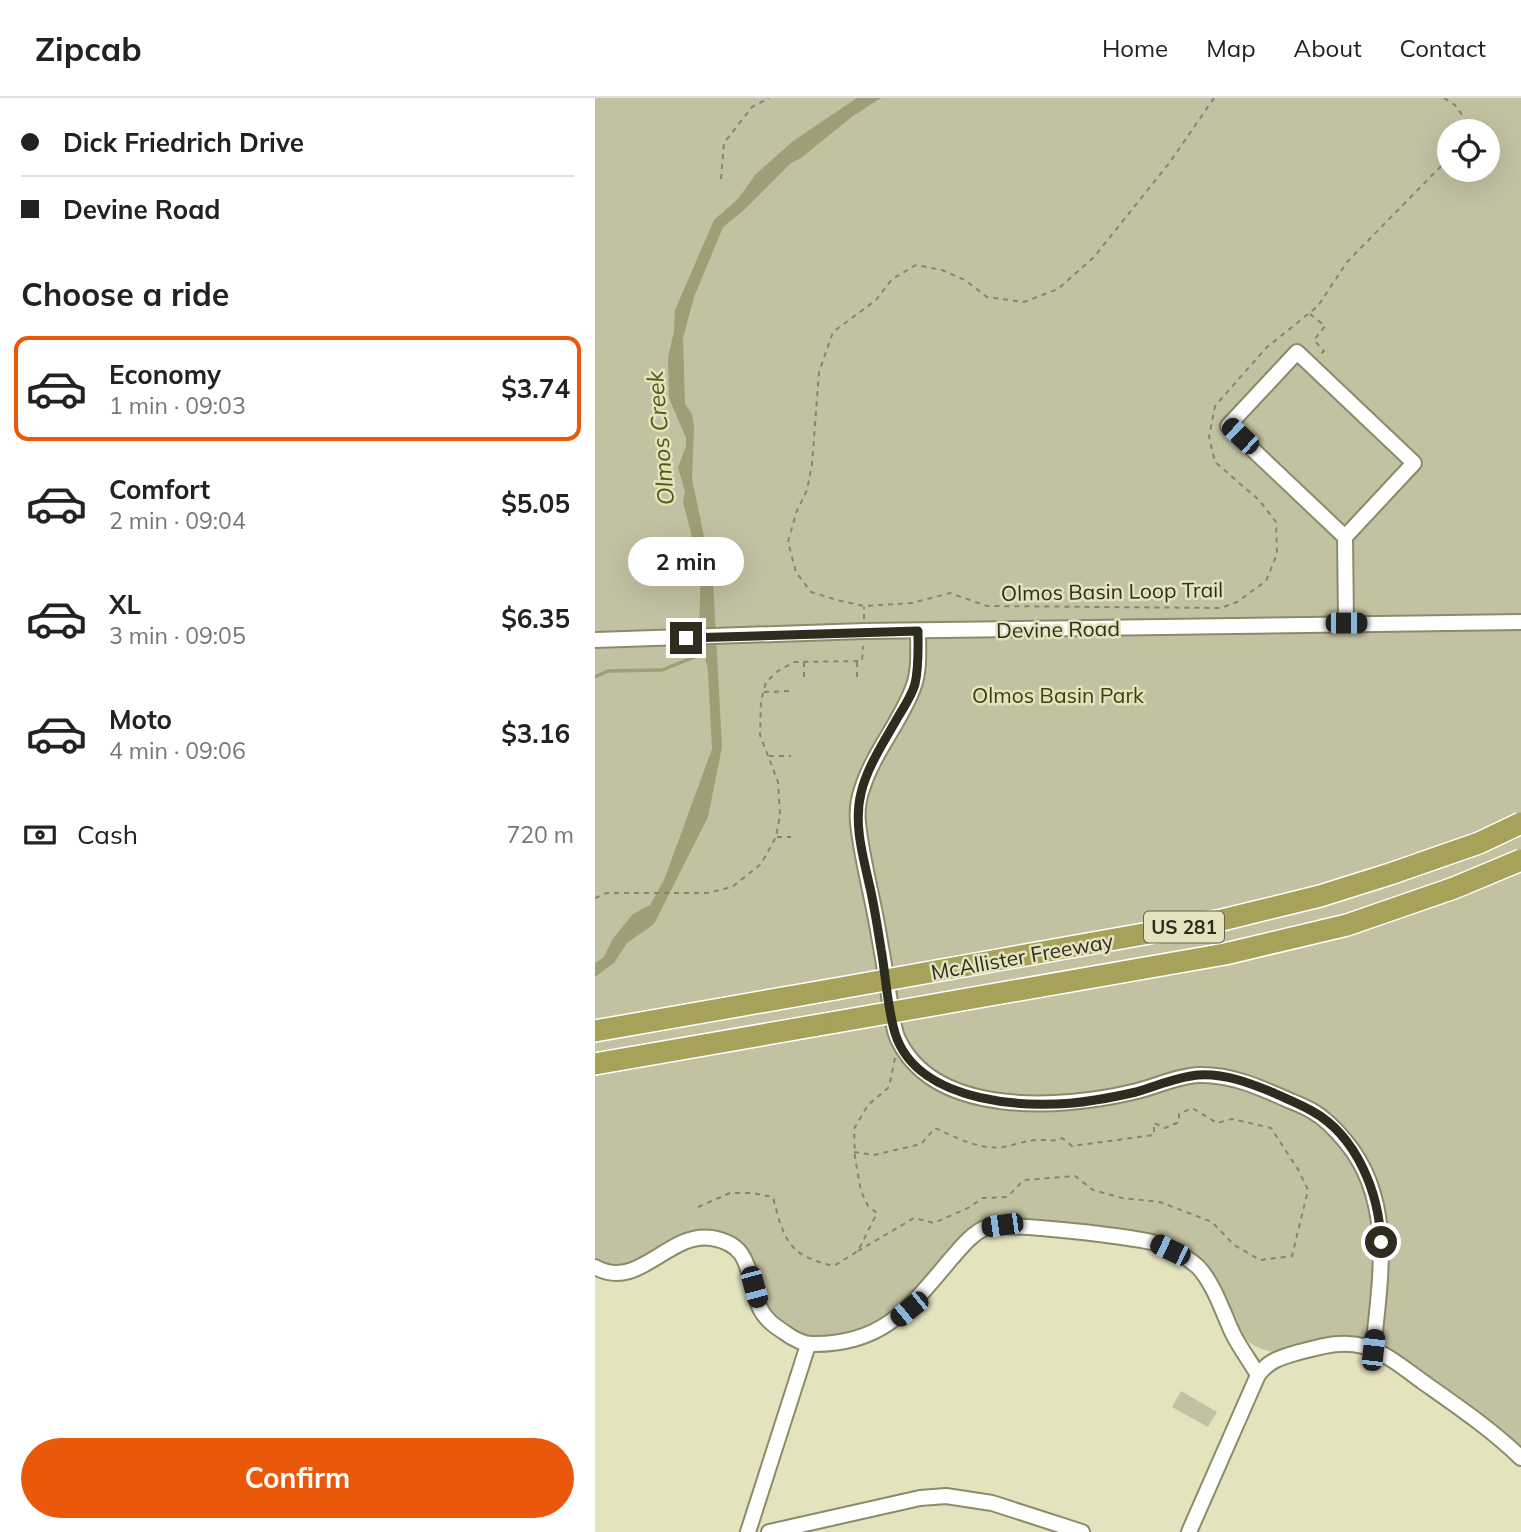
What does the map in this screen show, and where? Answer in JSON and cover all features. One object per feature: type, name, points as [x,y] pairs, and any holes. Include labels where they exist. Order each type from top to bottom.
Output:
[{"type":"highway","name":"McAllister Freeway","points":[[595,1031],[1234,917],[1320,896],[1390,874],[1479,843],[1521,823]]},
{"type":"highway","name":"McAllister Freeway","points":[[595,1064],[1225,954],[1347,925],[1454,888],[1521,860]]},
{"type":"street","points":[[1345,537],[1228,426],[1297,352],[1414,463],[1345,537],[1346,623]]},
{"type":"street","name":"Devine Road","points":[[595,640],[864,631],[1521,622]]},
{"type":"street","points":[[918,631],[914,686],[864,783],[858,813],[861,847],[875,908],[895,1033],[906,1055],[946,1088],[985,1098],[1027,1103],[1092,1101],[1136,1092],[1179,1078],[1216,1075],[1237,1079],[1314,1112],[1352,1149],[1374,1195],[1381,1227],[1382,1256],[1373,1350]]},
{"type":"street","points":[[595,1267],[605,1273],[626,1273],[647,1265],[663,1253],[694,1238],[714,1238],[732,1243],[745,1258],[759,1306],[769,1322],[808,1345],[855,1340],[889,1325],[909,1309],[964,1243],[985,1227],[1002,1225],[1076,1232],[1156,1244],[1182,1256],[1197,1266],[1205,1276],[1234,1336],[1258,1375]]},
{"type":"street","points":[[1189,1532],[1258,1375],[1277,1358],[1328,1345],[1344,1343],[1364,1346],[1394,1362],[1487,1428],[1521,1458]]},
{"type":"street","points":[[748,1532],[808,1345]]},
{"type":"street","points":[[769,1532],[920,1498],[946,1496],[992,1503],[1082,1532]]},
{"type":"path","points":[[721,179],[724,143],[752,107],[769,98]]},
{"type":"path","name":"Olmos Basin Loop Trail","points":[[1214,98],[1177,152],[1094,257],[1058,289],[1024,302],[987,297],[965,280],[942,270],[916,265],[892,279],[876,300],[833,332],[819,372],[813,464],[807,490],[796,513],[788,542],[796,572],[811,592],[864,606],[912,603],[950,593],[987,606],[1221,608],[1237,602],[1266,581],[1277,554],[1276,522],[1259,500],[1215,462],[1209,437],[1215,407],[1266,348],[1318,306],[1347,262],[1437,170]]},
{"type":"path","points":[[1444,98],[1455,105],[1465,119]]},
{"type":"path","points":[[1310,313],[1325,326],[1314,340],[1324,351],[1311,366]]},
{"type":"path","points":[[595,898],[607,893],[707,893],[733,887],[761,864],[776,838],[781,815],[778,782],[760,735],[766,682],[794,662],[862,662],[864,631]]},
{"type":"path","points":[[804,661],[804,678]]},
{"type":"path","points":[[857,661],[857,678]]},
{"type":"path","points":[[763,692],[791,691]]},
{"type":"path","points":[[768,756],[791,756]]},
{"type":"path","points":[[776,838],[791,837]]},
{"type":"path","points":[[858,1251],[877,1213],[868,1206],[861,1191],[854,1129],[868,1105],[889,1087],[895,1062],[895,1033]]},
{"type":"path","points":[[698,1207],[730,1194],[752,1193],[773,1197],[783,1233],[796,1251],[809,1261],[834,1266],[913,1218],[934,1223],[983,1198],[1007,1197],[1024,1180],[1075,1176],[1093,1190],[1122,1198],[1160,1202],[1212,1222],[1234,1245],[1260,1261],[1292,1256],[1308,1190],[1271,1128],[1232,1119],[1217,1123],[1192,1108],[1179,1114],[1179,1122],[1165,1128],[1154,1123],[1154,1135],[1089,1145],[1072,1146],[1062,1138],[1051,1142],[1037,1140],[988,1147],[970,1143],[935,1128],[921,1144],[874,1154],[855,1152]]},
{"type":"green space","name":"Olmos Basin Park","points":[[595,98],[1521,98],[1521,1449],[1475,1410],[1390,1353],[1361,1339],[1275,1352],[1258,1347],[1246,1339],[1237,1327],[1211,1271],[1200,1260],[1176,1247],[1148,1239],[1001,1220],[912,1299],[859,1332],[834,1339],[805,1338],[772,1319],[747,1257],[735,1240],[727,1236],[703,1231],[687,1234],[643,1258],[612,1266],[595,1261]]},
{"type":"green space","points":[[1181,1391],[1217,1412],[1208,1427],[1172,1407]]},
{"type":"shaded area","points":[[857,98],[881,98],[791,163],[723,227],[694,297],[683,338],[685,404],[692,414],[694,427],[692,479],[712,563],[722,747],[708,817],[654,924],[627,943],[614,963],[595,977],[595,963],[604,957],[612,940],[633,914],[650,905],[664,880],[712,749],[708,671],[699,627],[701,572],[683,502],[685,491],[678,468],[686,438],[669,398],[668,358],[675,310],[714,220],[738,199],[755,175],[793,141]]},
{"type":"waterway","points":[[595,677],[608,671],[662,670],[707,652]]},
{"type":"route","points":[[686,638],[918,631],[914,686],[864,783],[858,822],[895,1033],[906,1055],[927,1074],[946,1088],[959,1093],[1027,1103],[1092,1101],[1197,1075],[1237,1079],[1314,1112],[1341,1135],[1359,1159],[1374,1195],[1381,1227],[1381,1242]]},
{"type":"water label","name":"Olmos Creek","points":[[660,438]]}]
